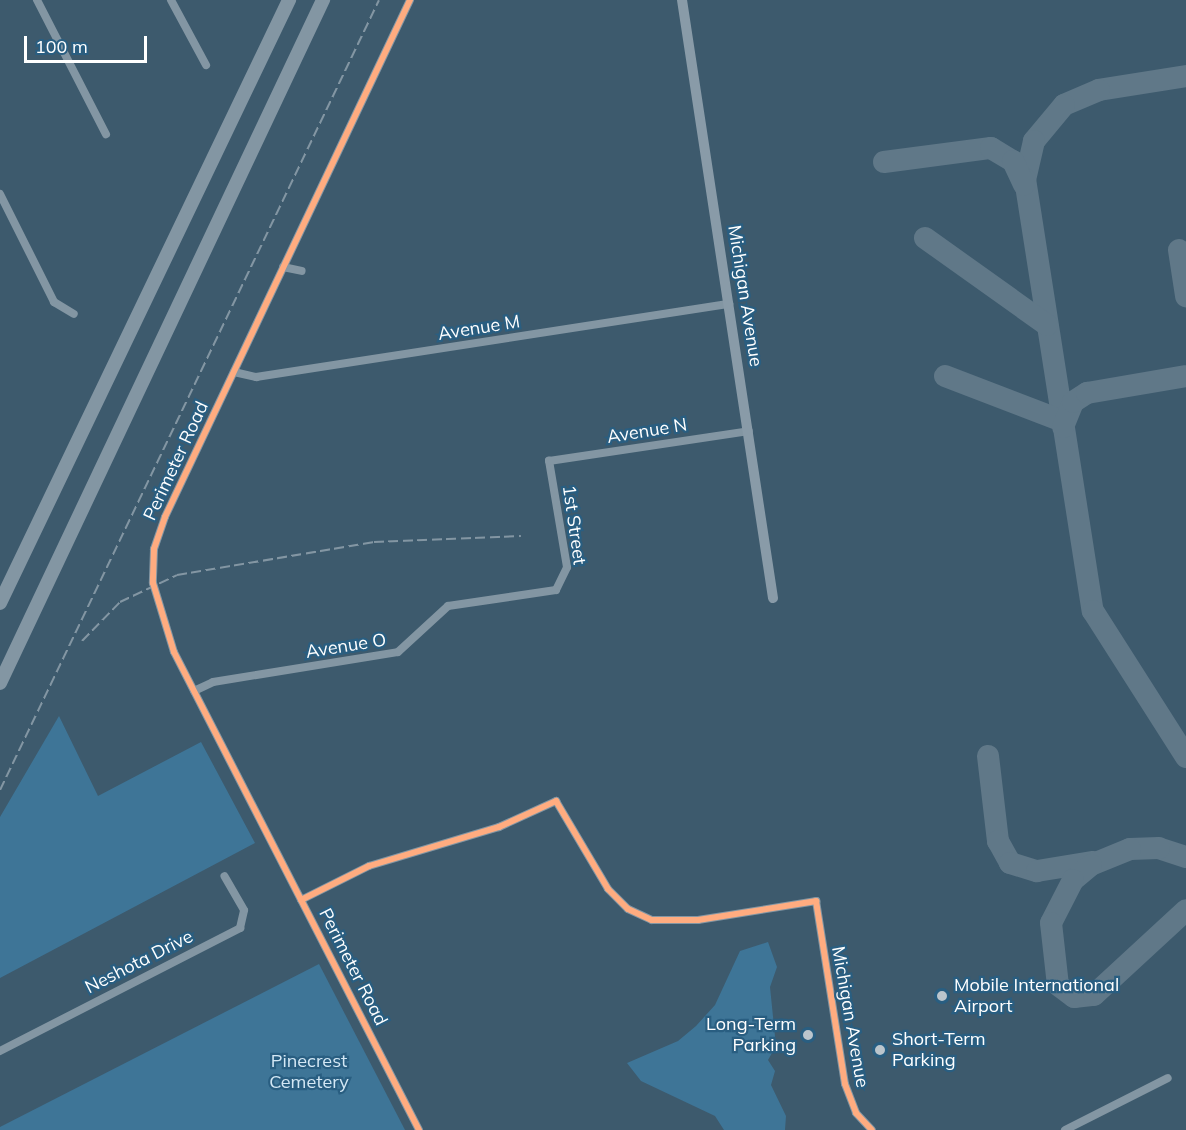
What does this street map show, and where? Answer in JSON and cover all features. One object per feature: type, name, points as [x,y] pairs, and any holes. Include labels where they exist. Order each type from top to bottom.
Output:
[{"type":"highway","points":[[0,603],[289,0]]},
{"type":"highway","points":[[0,664],[72,538],[323,0]]},
{"type":"highway","points":[[0,683],[24,625]]},
{"type":"street","points":[[37,0],[106,134]]},
{"type":"street","points":[[171,0],[206,65]]},
{"type":"street","name":"Perimeter Road","points":[[410,0],[165,517],[153,557],[159,615],[194,691],[418,1130]]},
{"type":"street","name":"Michigan Avenue","points":[[682,0],[773,598]]},
{"type":"street","points":[[0,194],[54,302],[74,314]]},
{"type":"street","points":[[283,267],[303,271]]},
{"type":"street","name":"Avenue M","points":[[234,372],[265,376],[729,304]]},
{"type":"street","name":"Avenue N","points":[[549,461],[749,431]]},
{"type":"street","name":"1st Street","points":[[549,461],[567,573],[556,590]]},
{"type":"street","name":"Avenue O","points":[[194,691],[213,682],[398,652],[448,606],[556,590]]},
{"type":"street","name":"Michigan Avenue","points":[[302,900],[369,866],[499,827],[556,801],[608,889],[628,909],[652,920],[698,920],[816,901],[845,1084],[856,1113],[872,1130]]},
{"type":"street","name":"Neshota Drive","points":[[0,1051],[240,928],[244,910],[224,876]]},
{"type":"street","points":[[1065,1130],[1168,1078]]},
{"type":"green space","points":[[59,716],[98,796],[201,742],[255,843],[0,978],[0,817]]},
{"type":"green space","points":[[768,942],[777,967],[770,987],[776,1046],[768,1060],[775,1071],[771,1085],[786,1116],[785,1130],[724,1130],[715,1116],[641,1081],[627,1063],[678,1041],[696,1026],[715,1005],[740,951]]},
{"type":"green space","name":"Pinecrest Cemetery","points":[[319,964],[405,1130],[0,1130],[0,1127]]},
{"type":"taxiway","points":[[1186,76],[1099,90],[1064,105],[1034,141],[1025,179],[1093,611],[1186,757]]},
{"type":"taxiway","points":[[884,162],[991,148],[1013,161],[1024,185]]},
{"type":"taxiway","points":[[925,238],[1047,325]]},
{"type":"taxiway","points":[[1179,250],[1186,296]]},
{"type":"taxiway","points":[[945,376],[1062,421]]},
{"type":"taxiway","points":[[1063,427],[1073,402],[1087,393],[1186,376]]},
{"type":"taxiway","points":[[988,756],[998,841],[1010,863],[1037,871],[1093,862]]},
{"type":"taxiway","points":[[1186,857],[1159,848],[1130,849],[1091,865],[1073,880],[1051,923],[1058,985],[1074,997],[1094,995],[1186,910]]},
{"type":"railway","points":[[0,790],[379,0]]},
{"type":"railway","points":[[82,641],[120,602],[177,575],[374,542],[521,536]]},
{"type":"cycle path","points":[[410,0],[165,517],[154,549],[153,583],[174,652],[419,1130]]},
{"type":"cycle path","points":[[301,900],[369,866],[499,827],[556,801],[608,889],[628,909],[652,920],[698,920],[816,901],[845,1084],[856,1113],[872,1130]]},
{"type":"place","name":"Mobile International Airport","points":[[942,996]]},
{"type":"place","name":"Long-Term Parking","points":[[808,1035]]},
{"type":"place","name":"Short-Term Parking","points":[[880,1050]]}]
